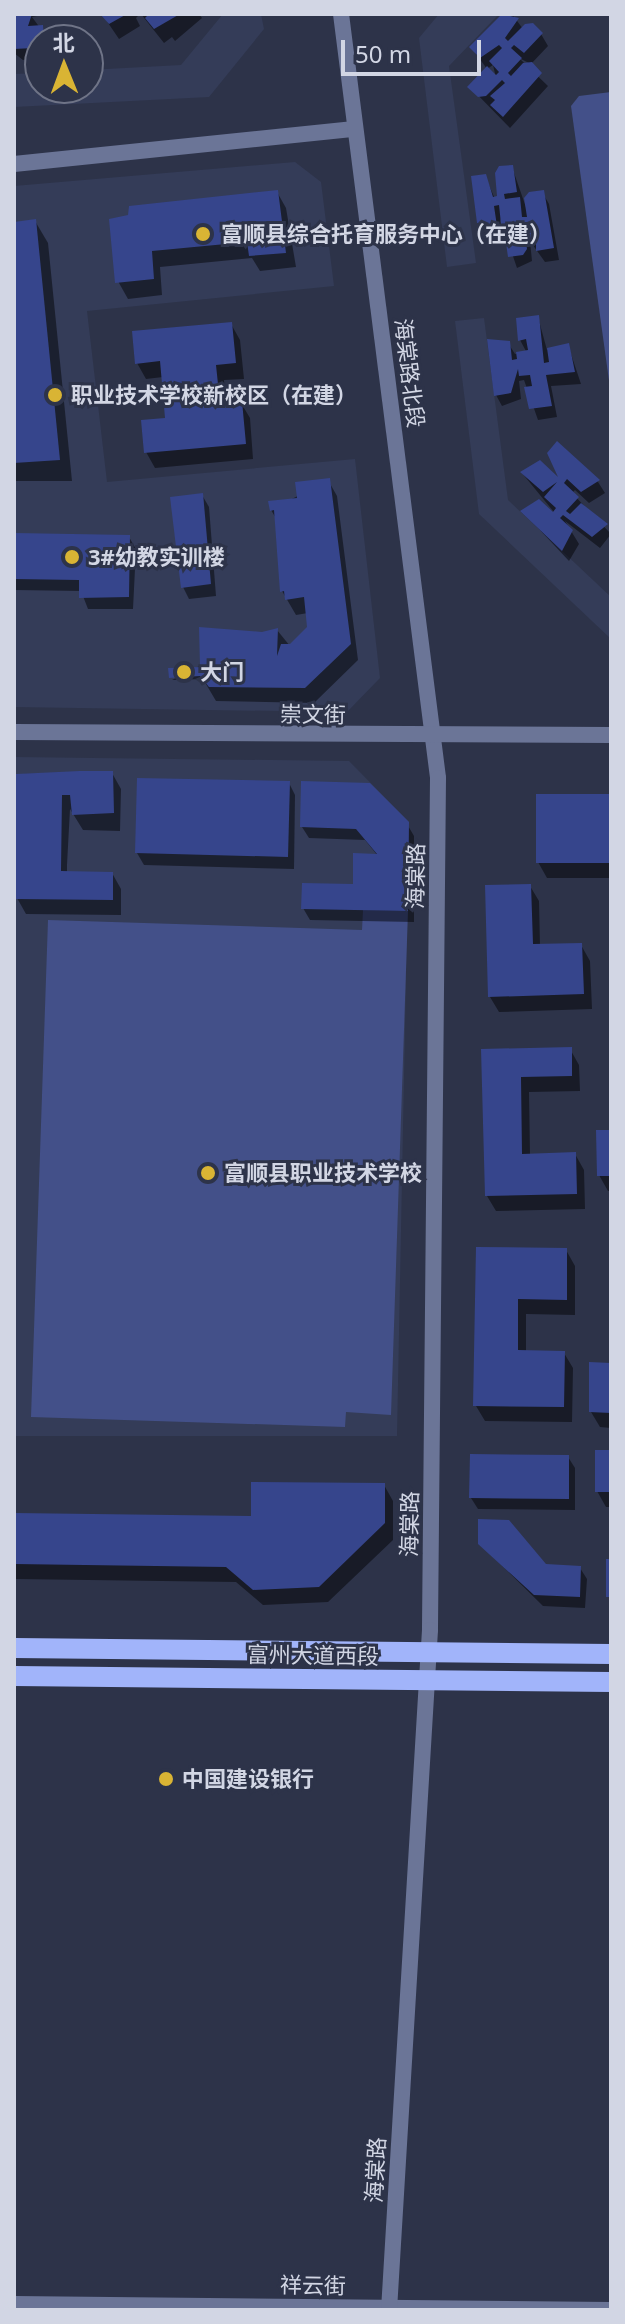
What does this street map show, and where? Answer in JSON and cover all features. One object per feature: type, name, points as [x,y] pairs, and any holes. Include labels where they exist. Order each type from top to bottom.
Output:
[{"type":"main road","name":"富州大道西段","points":[[14,1648],[611,1654]]},
{"type":"main road","name":"富州大道西段","points":[[14,1676],[611,1682]]},
{"type":"street","name":"海棠路北段","points":[[341,14],[436,738]]},
{"type":"street","points":[[14,164],[354,129]]},
{"type":"street","name":"崇文街","points":[[14,732],[436,738],[611,735]]},
{"type":"street","name":"海棠路","points":[[389,2309],[428,1652],[436,738]]},
{"type":"street","name":"祥云街","points":[[15,2306],[611,2310]]},
{"type":"shaded area","points":[[223,14],[261,14],[264,29],[209,97],[104,102],[104,69],[181,65]]},
{"type":"shaded area","points":[[439,14],[499,14],[449,66],[476,263],[447,267],[419,38]]},
{"type":"shaded area","points":[[14,74],[24,74],[24,104],[72,104],[14,107]]},
{"type":"shaded area","points":[[611,92],[611,395],[571,106],[579,96]]},
{"type":"shaded area","points":[[295,162],[321,182],[334,286],[87,311],[107,482],[355,459],[380,678],[347,712],[14,707],[14,186]]},
{"type":"shaded area","points":[[484,318],[508,500],[611,597],[611,639],[479,514],[455,321]]},
{"type":"shaded area","name":"富顺县职业技术学校","points":[[14,757],[349,761],[409,822],[397,1436],[14,1436]]},
{"type":"shaded area","name":"富顺县职业技术学校","points":[[363,910],[408,911],[391,1415],[346,1412],[345,1427],[31,1417],[48,920],[362,930]]},
{"type":"building","points":[[32,14],[29,24],[24,24],[24,48],[14,49],[14,15]]},
{"type":"building","points":[[100,14],[127,14],[109,24]]},
{"type":"building","points":[[149,14],[180,14],[154,29],[145,18]]},
{"type":"building","points":[[502,14],[519,18],[505,38],[508,41],[525,24],[533,23],[543,33],[524,53],[514,45],[511,48],[522,58],[508,73],[511,76],[523,63],[532,62],[542,73],[503,117],[490,105],[495,100],[490,96],[505,83],[502,80],[486,96],[478,97],[467,87],[487,66],[496,75],[499,72],[489,61],[502,48],[499,45],[480,58],[469,47]]},
{"type":"building","points":[[513,165],[517,192],[504,194],[505,199],[520,197],[522,217],[527,217],[524,198],[529,192],[544,190],[554,248],[536,251],[536,244],[529,245],[528,225],[524,226],[527,249],[523,255],[508,257],[504,229],[517,227],[516,223],[501,224],[499,205],[494,206],[497,226],[477,223],[471,176],[486,174],[493,197],[497,196],[495,173],[499,166]]},
{"type":"building","points":[[278,190],[286,253],[249,256],[247,242],[152,251],[154,279],[115,283],[109,219],[128,215],[129,206]]},
{"type":"building","points":[[36,219],[60,460],[14,463],[14,222]]},
{"type":"building","points":[[539,315],[544,363],[549,362],[547,348],[569,343],[575,372],[546,375],[552,406],[529,409],[524,387],[532,386],[530,375],[519,376],[518,369],[511,393],[494,396],[487,339],[510,341],[512,360],[517,359],[516,352],[528,350],[526,339],[518,341],[516,318]]},
{"type":"building","points":[[232,322],[236,363],[216,365],[220,403],[242,401],[246,444],[144,453],[141,420],[165,418],[160,361],[135,364],[132,331]]},
{"type":"building","points":[[557,441],[600,480],[581,492],[567,479],[564,483],[579,497],[566,511],[570,514],[581,503],[608,524],[592,537],[563,515],[560,518],[573,530],[562,551],[520,511],[539,499],[553,512],[556,508],[544,497],[557,482],[543,492],[520,472],[540,460],[558,477],[547,453]]},
{"type":"building","points":[[330,478],[351,644],[305,688],[209,687],[200,676],[169,678],[168,668],[200,667],[199,627],[262,632],[278,628],[277,656],[281,644],[290,644],[307,627],[304,597],[285,600],[284,591],[280,592],[274,510],[270,511],[268,501],[297,498],[295,482]]},
{"type":"building","points":[[203,493],[211,584],[181,588],[170,497]]},
{"type":"building","name":"3#幼教实训楼","points":[[14,533],[130,535],[129,597],[79,598],[79,580],[14,579]]},
{"type":"building","points":[[113,771],[114,813],[72,815],[70,795],[62,795],[61,871],[113,872],[113,900],[15,899],[16,774]]},
{"type":"building","points":[[137,778],[290,781],[288,857],[135,853]]},
{"type":"building","points":[[301,781],[370,783],[409,822],[408,911],[301,909],[302,883],[353,884],[353,853],[377,854],[356,829],[300,827]]},
{"type":"building","points":[[536,794],[610,794],[610,863],[536,863]]},
{"type":"building","points":[[531,884],[533,944],[582,943],[584,994],[488,997],[485,885]]},
{"type":"building","points":[[572,1047],[572,1076],[521,1077],[522,1154],[576,1152],[577,1194],[485,1196],[481,1049]]},
{"type":"building","points":[[596,1130],[611,1130],[611,1176],[597,1176]]},
{"type":"building","points":[[476,1247],[567,1248],[567,1300],[518,1299],[518,1350],[565,1351],[564,1407],[473,1406]]},
{"type":"building","points":[[589,1362],[611,1363],[611,1413],[589,1412]]},
{"type":"building","points":[[595,1450],[611,1450],[611,1492],[595,1492]]},
{"type":"building","points":[[470,1454],[569,1455],[569,1499],[469,1498]]},
{"type":"building","points":[[251,1482],[385,1483],[385,1523],[319,1587],[253,1590],[226,1567],[14,1564],[14,1513],[251,1516]]},
{"type":"building","points":[[478,1519],[509,1520],[546,1564],[581,1566],[580,1597],[534,1595],[478,1544]]},
{"type":"building","points":[[606,1559],[611,1559],[611,1597],[606,1597]]},
{"type":"place","name":"富顺县综合托育服务中心（在建）","points":[[203,234]]},
{"type":"place","name":"职业技术学校新校区（在建）","points":[[55,395]]},
{"type":"place","name":"3#幼教实训楼","points":[[72,557]]},
{"type":"place","name":"大门","points":[[184,672]]},
{"type":"place","name":"富顺县职业技术学校","points":[[208,1173]]},
{"type":"place","name":"中国建设银行","points":[[166,1779]]}]
